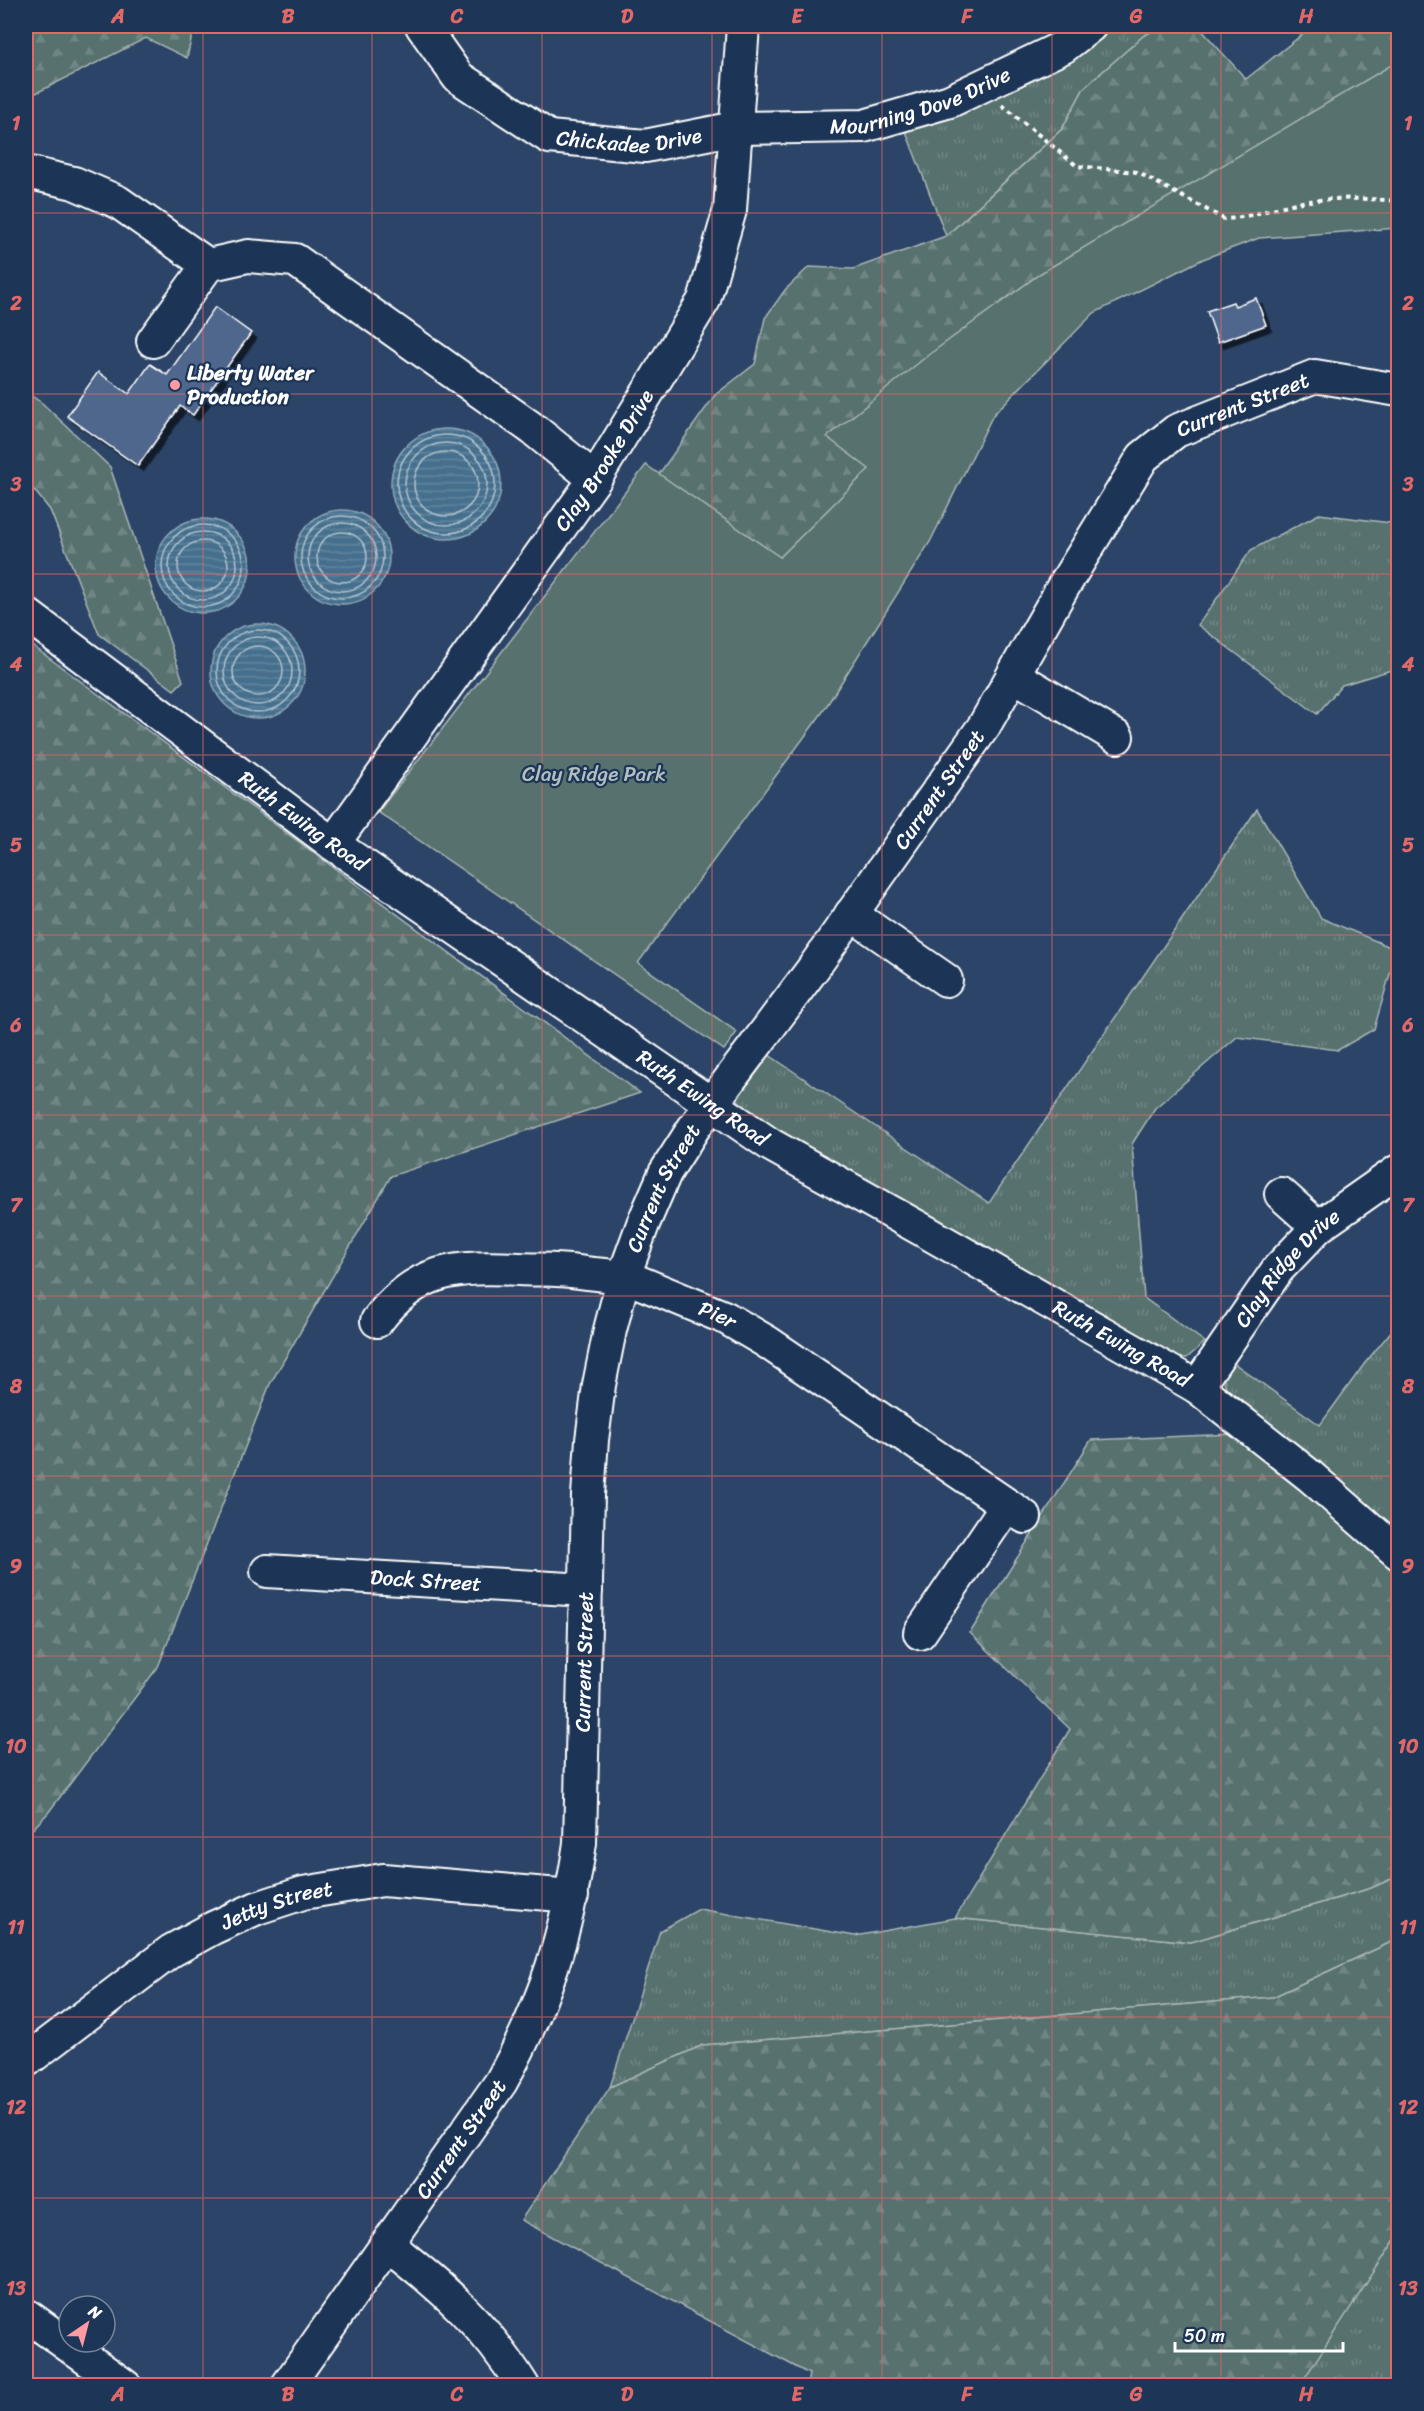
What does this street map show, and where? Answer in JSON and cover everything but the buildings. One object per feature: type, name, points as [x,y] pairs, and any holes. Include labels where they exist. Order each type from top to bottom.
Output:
[{"type":"street","name":"Chickadee Drive","points":[[422,26],[458,77],[549,137],[645,146],[736,128]]},
{"type":"street","name":"Clay Brooke Drive","points":[[333,844],[595,479],[704,300],[730,210],[743,26]]},
{"type":"street","name":"Mourning Dove Drive","points":[[736,128],[864,126],[885,120],[950,101],[1062,47],[1090,26]]},
{"type":"street","points":[[26,172],[74,183],[118,202],[208,265]]},
{"type":"street","points":[[153,341],[208,265],[248,256],[295,260],[533,429],[595,479]]},
{"type":"street","name":"Current Street","points":[[287,2385],[501,2082],[520,2048],[544,1994],[562,1937],[572,1896],[580,1843],[588,1496],[599,1384],[624,1276],[665,1173],[711,1105],[851,914],[984,726],[1063,587],[1143,457],[1176,431],[1316,376],[1398,390]]},
{"type":"street","name":"Ruth Ewing Road","points":[[26,614],[333,844],[795,1161],[930,1234],[1197,1387],[1283,1454],[1398,1553]]},
{"type":"street","points":[[1013,675],[1117,736]]},
{"type":"street","points":[[851,914],[946,980]]},
{"type":"street","name":"Clay Ridge Drive","points":[[1197,1387],[1278,1269],[1318,1227],[1398,1171]]},
{"type":"street","points":[[1281,1194],[1318,1227]]},
{"type":"street","name":"Pier","points":[[377,1321],[396,1299],[433,1275],[476,1267],[577,1271],[624,1276],[716,1313],[757,1336],[1016,1511],[920,1633]]},
{"type":"street","name":"Dock Street","points":[[267,1570],[586,1590]]},
{"type":"street","name":"Jetty Street","points":[[26,2061],[171,1952],[213,1928],[257,1908],[303,1893],[382,1880],[572,1896]]},
{"type":"street","points":[[387,2244],[442,2287],[467,2311],[504,2354],[523,2385]]},
{"type":"street","points":[[26,2315],[125,2385]]},
{"type":"path","points":[[998,100],[1006,110],[1077,166],[1137,172],[1224,219],[1240,218],[1295,203],[1323,199],[1398,201]]},
{"type":"green space","points":[[26,26],[194,26],[187,58],[146,38],[26,98]]},
{"type":"green space","points":[[1110,26],[1162,26],[1143,36],[1084,88],[1062,129],[946,236],[905,129],[1099,35]]},
{"type":"green space","points":[[1162,26],[1198,26],[1246,79],[1313,26],[1398,26],[1398,185],[1281,193],[1038,329],[817,621],[631,500],[659,474],[715,395],[755,364],[765,318],[785,290],[809,267],[853,269],[946,236],[1062,129],[1084,88],[1143,36]]},
{"type":"green space","name":"Clay Ridge Park","points":[[1398,61],[1398,228],[1259,238],[1203,259],[1094,313],[993,415],[930,542],[822,713],[638,963],[737,1032],[724,1050],[378,812],[646,465],[780,557],[869,469],[827,437],[927,356],[1041,273]]},
{"type":"green space","points":[[26,392],[42,403],[110,467],[183,681],[174,690],[99,634],[50,510],[26,480]]},
{"type":"green space","points":[[1319,514],[1398,524],[1398,668],[1342,685],[1317,714],[1198,625],[1251,550]]},
{"type":"green space","points":[[26,641],[640,1093],[391,1176],[270,1384],[158,1667],[48,1813],[26,1836]]},
{"type":"green space","points":[[1257,809],[1321,918],[1397,950],[1374,1029],[1338,1050],[1237,1037],[1155,1108],[1132,1144],[1144,1298],[1205,1342],[1187,1358],[1173,1357],[755,1123],[742,1110],[737,1096],[763,1051],[989,1203]]},
{"type":"green space","points":[[1398,1323],[1398,1533],[1232,1397],[1224,1379],[1228,1359],[1320,1425],[1365,1363]]},
{"type":"green space","points":[[1235,1434],[1398,1563],[1398,1876],[1371,1888],[1191,1942],[955,1918],[1070,1729],[970,1633],[1091,1440]]},
{"type":"green space","points":[[1398,1876],[1398,1939],[1273,1997],[703,2045],[610,2087],[660,1931],[699,1909],[855,1936],[955,1918],[1191,1942],[1371,1888]]},
{"type":"green space","points":[[1398,1939],[1398,2235],[1300,2385],[807,2385],[809,2374],[521,2220],[610,2087],[703,2045],[1273,1997]]},
{"type":"green space","points":[[1398,2230],[1398,2385],[1289,2385]]},
{"type":"water","points":[[446,429],[467,433],[485,445],[497,463],[501,484],[497,505],[485,523],[467,535],[446,539],[425,535],[407,523],[395,505],[391,484],[395,463],[407,445],[425,433]]},
{"type":"water","points":[[342,510],[360,513],[375,524],[386,539],[389,557],[386,575],[375,590],[360,601],[342,604],[324,601],[309,590],[298,575],[295,557],[298,539],[309,524],[324,513]]},
{"type":"water","points":[[203,519],[221,522],[236,533],[247,548],[250,566],[247,584],[236,599],[221,610],[203,613],[185,610],[170,599],[159,584],[156,566],[159,548],[170,533],[185,522]]},
{"type":"water","points":[[258,624],[276,627],[291,638],[302,653],[305,671],[302,689],[291,704],[276,715],[258,718],[240,715],[225,704],[214,689],[211,671],[214,653],[225,638],[240,627]]},
{"type":"place","name":"Liberty Water Production","points":[[175,385]]}]
